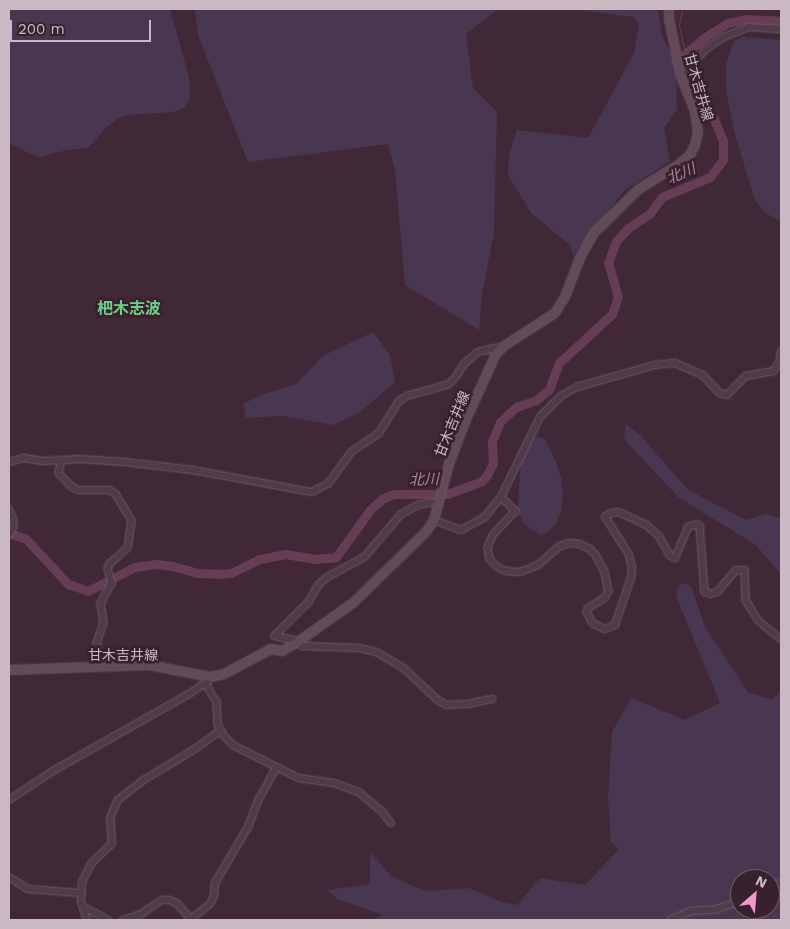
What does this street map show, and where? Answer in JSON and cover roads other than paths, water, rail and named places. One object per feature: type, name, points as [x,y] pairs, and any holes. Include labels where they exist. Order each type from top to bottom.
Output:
[{"type":"main road","name":"甘木吉井線","points":[[9,670],[149,665],[208,680],[271,650],[282,651],[300,641],[353,603],[426,532],[434,520],[449,464],[465,422],[489,368],[504,346],[555,313],[565,298],[580,258],[594,233],[639,189],[678,166],[690,155],[698,132],[695,110],[681,76],[669,19],[669,9]]},
{"type":"street","points":[[681,76],[706,49],[741,29],[761,27],[781,29]]},
{"type":"street","points":[[9,462],[24,458],[43,461],[80,459],[163,465],[312,492],[328,484],[346,457],[379,433],[399,401],[407,396],[448,384],[456,378],[464,364],[478,352],[504,346]]},
{"type":"street","points":[[434,520],[455,530],[466,529],[484,518],[501,497],[540,417],[548,407],[569,391],[655,364],[676,363],[703,375],[720,393],[727,395],[746,376],[774,371],[780,360],[781,352]]},
{"type":"street","points":[[62,460],[60,473],[71,486],[78,490],[109,490],[116,494],[132,521],[128,548],[110,564],[108,569],[112,583],[101,604],[104,624],[97,643],[100,656],[110,666]]},
{"type":"street","points":[[501,497],[516,511],[493,536],[488,548],[490,559],[496,566],[506,571],[520,572],[538,565],[560,546],[570,543],[580,544],[590,549],[596,555],[605,572],[609,592],[605,598],[588,609],[587,612],[594,623],[605,629],[615,625],[631,578],[632,568],[629,555],[606,517],[611,513],[619,512],[647,525],[659,536],[670,555],[675,558],[688,527],[697,524],[700,526],[705,592],[711,594],[717,592],[736,570],[745,570],[746,600],[758,620],[781,638]]},
{"type":"street","points":[[440,502],[418,505],[401,515],[365,557],[327,578],[319,585],[300,613],[275,633],[278,638],[300,641],[302,646],[359,648],[377,652],[404,668],[438,700],[447,705],[468,704],[492,699]]},
{"type":"street","points":[[9,509],[14,520],[14,527],[9,536]]},
{"type":"street","points":[[9,800],[66,763],[208,680],[217,702],[220,730],[233,745],[276,768],[307,780],[334,783],[359,792],[382,811],[392,823]]},
{"type":"street","points":[[87,920],[80,893],[82,882],[92,864],[112,844],[110,818],[118,800],[142,781],[195,750],[220,730]]},
{"type":"street","points":[[123,920],[141,914],[162,900],[170,900],[178,904],[191,920],[210,904],[214,896],[215,883],[248,827],[259,798],[276,768]]},
{"type":"street","points":[[9,877],[28,889],[80,893]]},
{"type":"street","points":[[670,920],[691,911],[717,909],[730,905]]},
{"type":"street","points":[[82,906],[108,920]]},
{"type":"waterway","points":[[682,9],[679,25],[685,54]]},
{"type":"waterway","name":"北川","points":[[9,533],[26,539],[68,584],[88,591],[135,567],[156,564],[173,566],[197,573],[221,574],[231,573],[260,559],[285,554],[315,559],[336,557],[370,510],[382,499],[394,494],[447,494],[482,481],[493,463],[492,441],[500,422],[516,407],[536,400],[549,390],[559,363],[612,314],[618,297],[608,263],[616,241],[628,228],[650,213],[662,197],[710,177],[723,160],[723,141],[714,119],[702,100],[685,54],[705,37],[727,23],[746,19],[781,21]]},
{"type":"district","name":"杷木志波","points":[[129,309]]}]
